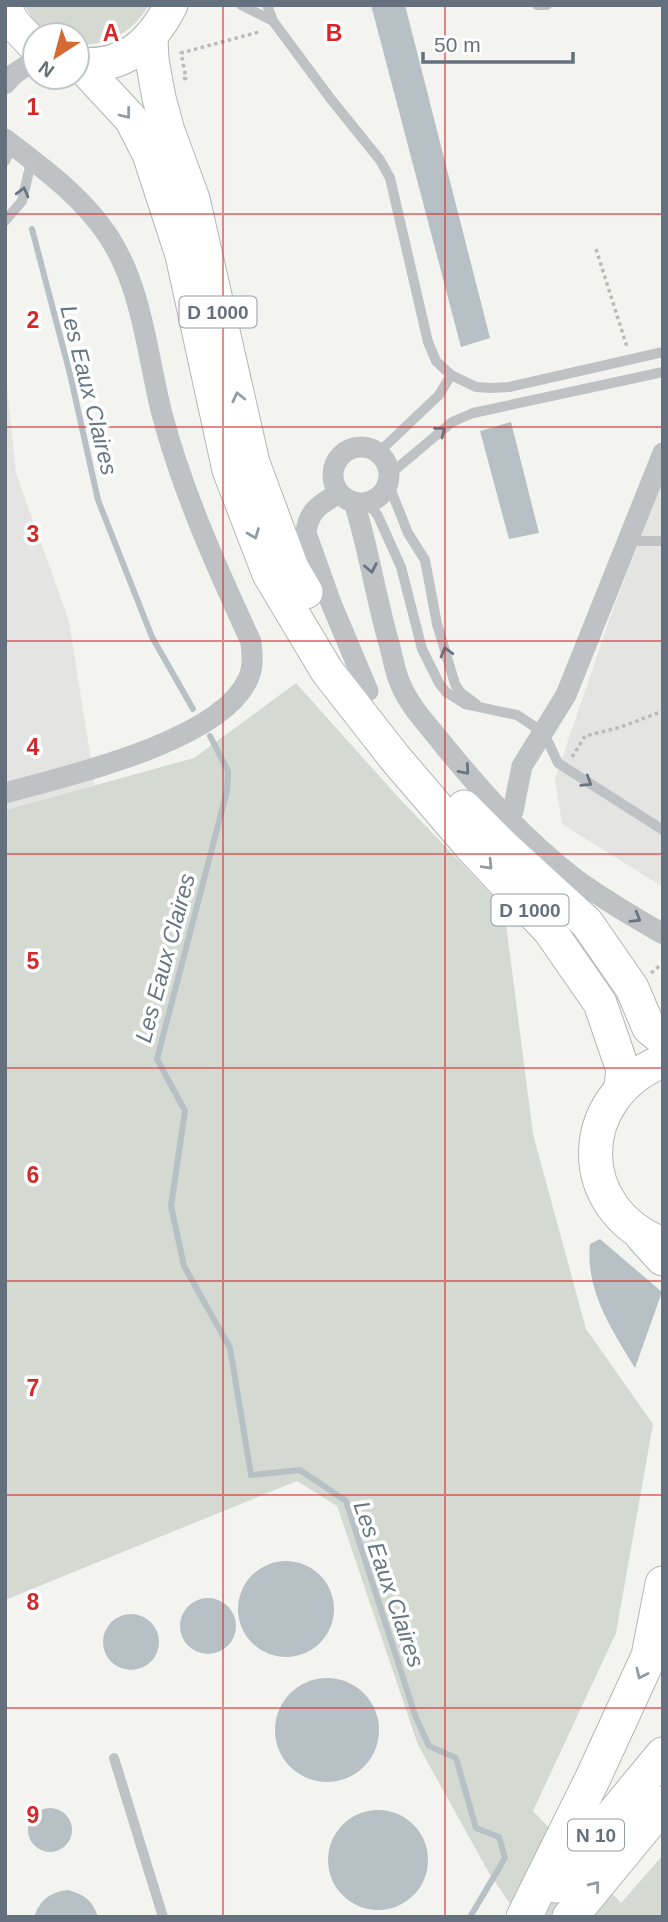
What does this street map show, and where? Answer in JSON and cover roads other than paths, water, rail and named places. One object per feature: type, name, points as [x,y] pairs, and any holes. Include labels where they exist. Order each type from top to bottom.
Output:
[{"type":"highway","points":[[524,1917],[592,1780],[649,1656],[663,1584]]},
{"type":"highway","name":"N 10","points":[[531,1917],[663,1755]]},
{"type":"highway","name":"N 10","points":[[570,1917],[663,1804]]},
{"type":"main road","points":[[5,10],[21,31]]},
{"type":"main road","points":[[91,64],[120,59],[135,51],[168,18]]},
{"type":"main road","name":"D 1000","points":[[168,18],[152,60],[156,85],[168,131],[193,199],[253,463],[292,568],[368,691],[459,802],[587,923],[632,988],[649,1028],[663,1039]]},
{"type":"main road","name":"D 1000","points":[[91,77],[131,119],[149,154],[182,255],[229,470],[270,574],[327,671],[386,747],[473,849],[550,931],[600,1003],[623,1070],[621,1086]]},
{"type":"main road","points":[[656,1246],[620,1218],[604,1194],[596,1166],[596,1137],[605,1110],[621,1086],[640,1071],[663,1060]]},
{"type":"street","points":[[5,84],[21,69]]},
{"type":"street","points":[[5,793],[66,777],[151,749],[191,729],[223,710],[239,695],[249,678],[253,660],[251,642],[186,493],[162,414],[143,327],[125,265],[91,212],[32,158],[7,145]]},
{"type":"street","points":[[368,691],[331,603],[306,533],[307,520],[316,508],[354,499],[377,498],[389,479],[388,466],[378,453],[360,447],[343,454],[333,472],[335,486],[354,499],[400,682],[414,709],[509,818],[573,877],[663,934]]},
{"type":"street","points":[[509,818],[513,811],[522,766],[566,695],[663,453]]},
{"type":"lane","points":[[241,5],[273,21]]},
{"type":"lane","points":[[267,5],[273,21],[380,160],[390,178],[428,342],[436,361],[451,375],[476,387],[509,387],[663,352]]},
{"type":"lane","points":[[537,5],[547,5]]},
{"type":"lane","points":[[5,221],[22,201],[32,158]]},
{"type":"lane","points":[[481,707],[460,692],[455,684],[437,624],[425,560],[408,533],[389,479],[444,428],[473,413],[663,372]]},
{"type":"lane","points":[[378,453],[439,395],[451,375]]},
{"type":"lane","points":[[354,499],[378,516],[401,567],[422,649],[439,683],[453,698],[465,704],[517,715],[544,733],[552,753],[565,768],[663,830]]},
{"type":"lane","points":[[628,541],[663,541]]},
{"type":"lane","points":[[114,1758],[163,1917]]},
{"type":"waterway","name":"Les Eaux Claires","points":[[32,229],[70,374],[98,500],[152,637],[193,709]]},
{"type":"waterway","name":"Les Eaux Claires","points":[[210,736],[228,771],[227,791],[157,1059],[185,1111],[171,1206],[184,1266],[230,1348],[251,1475],[300,1470],[346,1501],[416,1718],[429,1746],[456,1758],[476,1828],[499,1837],[505,1858],[470,1917]]}]
